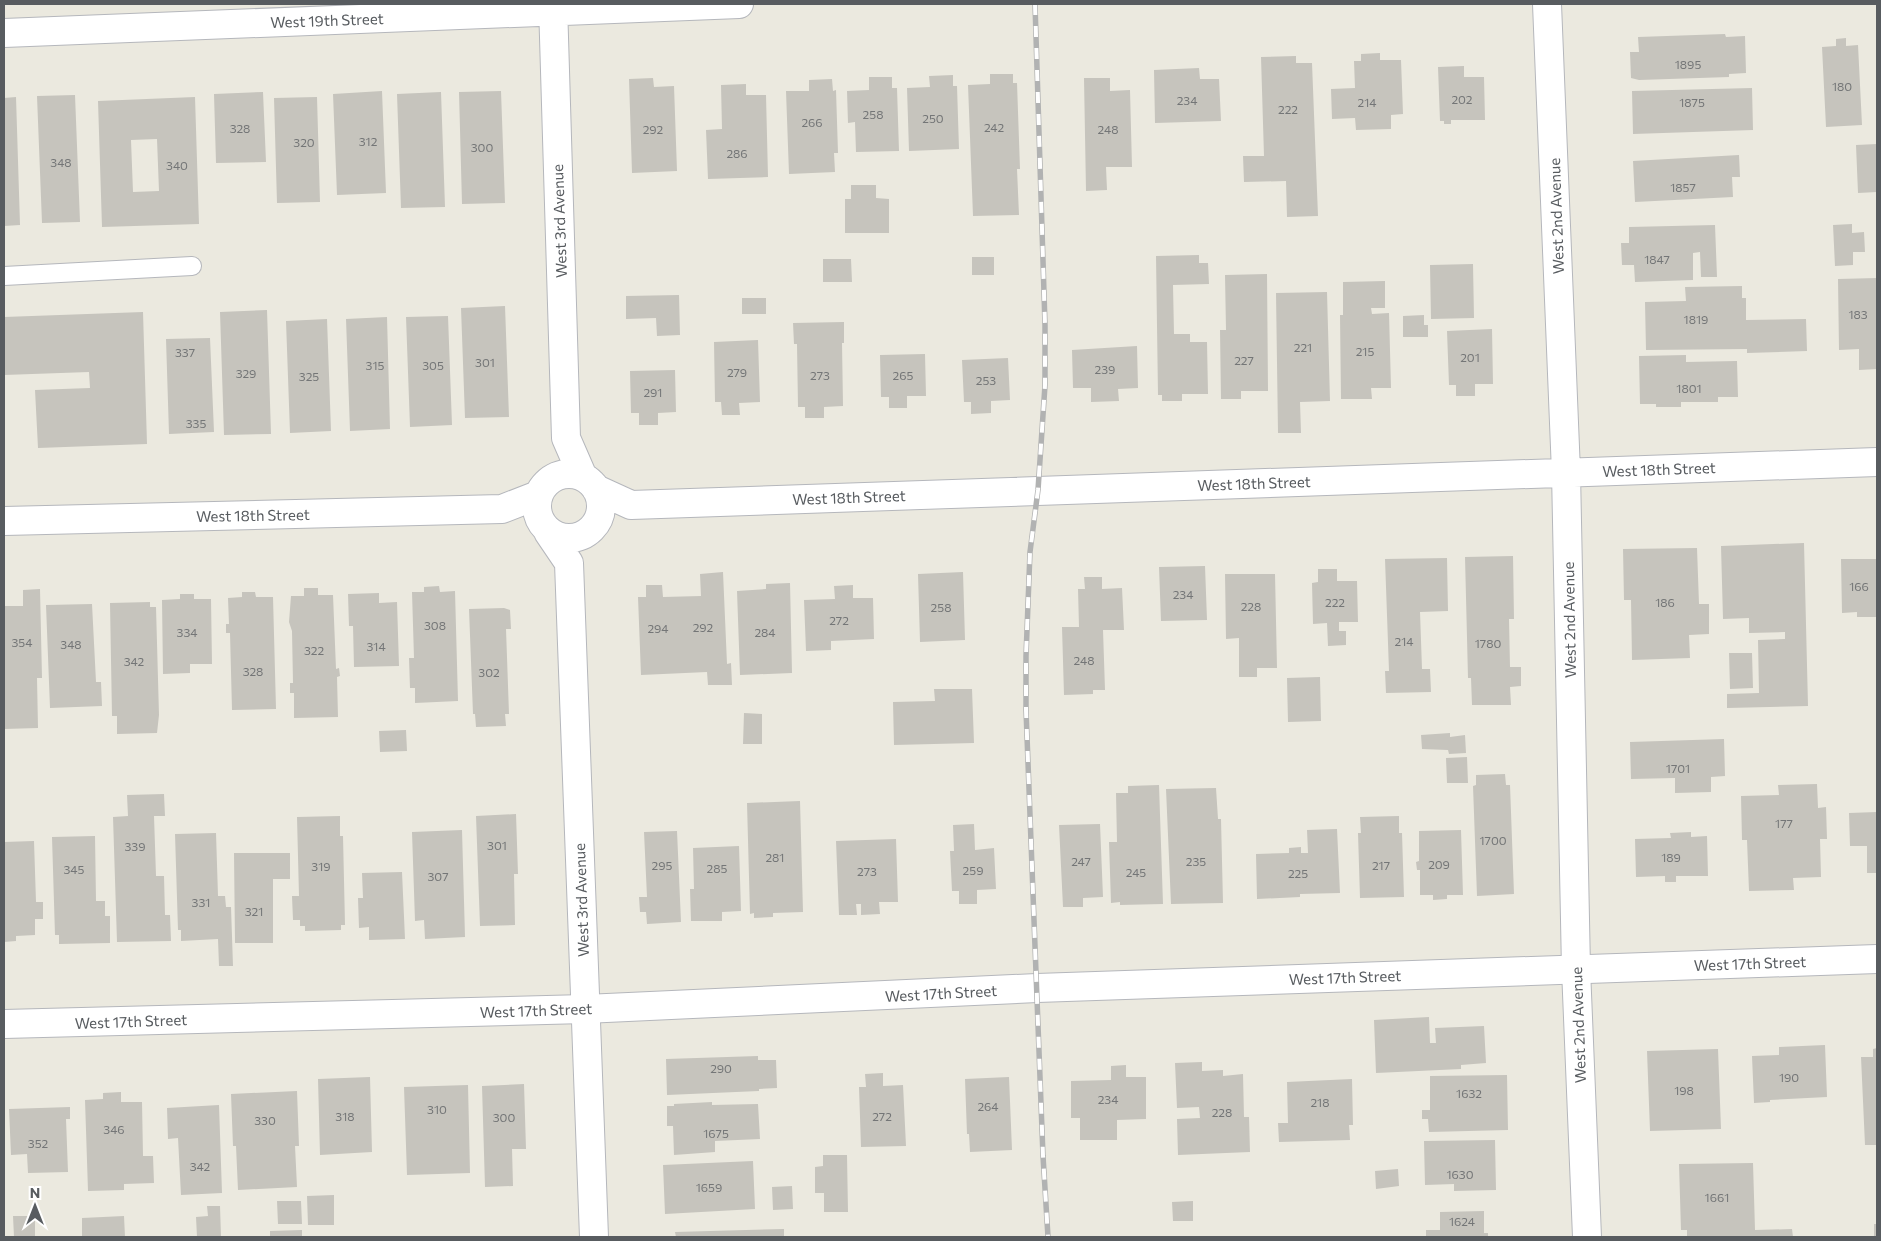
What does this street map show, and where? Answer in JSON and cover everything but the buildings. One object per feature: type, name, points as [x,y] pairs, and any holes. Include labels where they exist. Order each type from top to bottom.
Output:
[{"type":"street","name":"West 19th Street","points":[[4,33],[553,7],[739,4]]},
{"type":"street","name":"West 2nd Avenue","points":[[1547,4],[1566,472],[1576,969],[1587,1237]]},
{"type":"street","name":"West 3rd Avenue","points":[[545,487],[566,438],[553,7]]},
{"type":"street","name":"West 3rd Avenue","points":[[566,438],[589,483]]},
{"type":"street","name":"West 18th Street","points":[[591,529],[631,505],[1877,462]]},
{"type":"street","points":[[572,474],[589,483],[598,493],[601,504],[600,515],[569,563],[537,515],[536,504],[545,487],[561,475],[572,474]]},
{"type":"street","name":"West 18th Street","points":[[589,483],[631,505]]},
{"type":"street","name":"West 18th Street","points":[[502,509],[545,487]]},
{"type":"street","name":"West 18th Street","points":[[4,522],[502,509],[545,528]]},
{"type":"street","points":[[545,528],[557,537],[568,539],[578,537],[591,529]]},
{"type":"street","name":"West 3rd Avenue","points":[[569,563],[594,1237]]},
{"type":"street","name":"West 17th Street","points":[[4,1024],[585,1009],[1037,988],[1877,959]]},
{"type":"lane","points":[[4,276],[192,266]]},
{"type":"railway","points":[[1035,4],[1045,325],[1045,385],[1038,490],[1030,552],[1026,710],[1043,1156],[1048,1237]]}]
